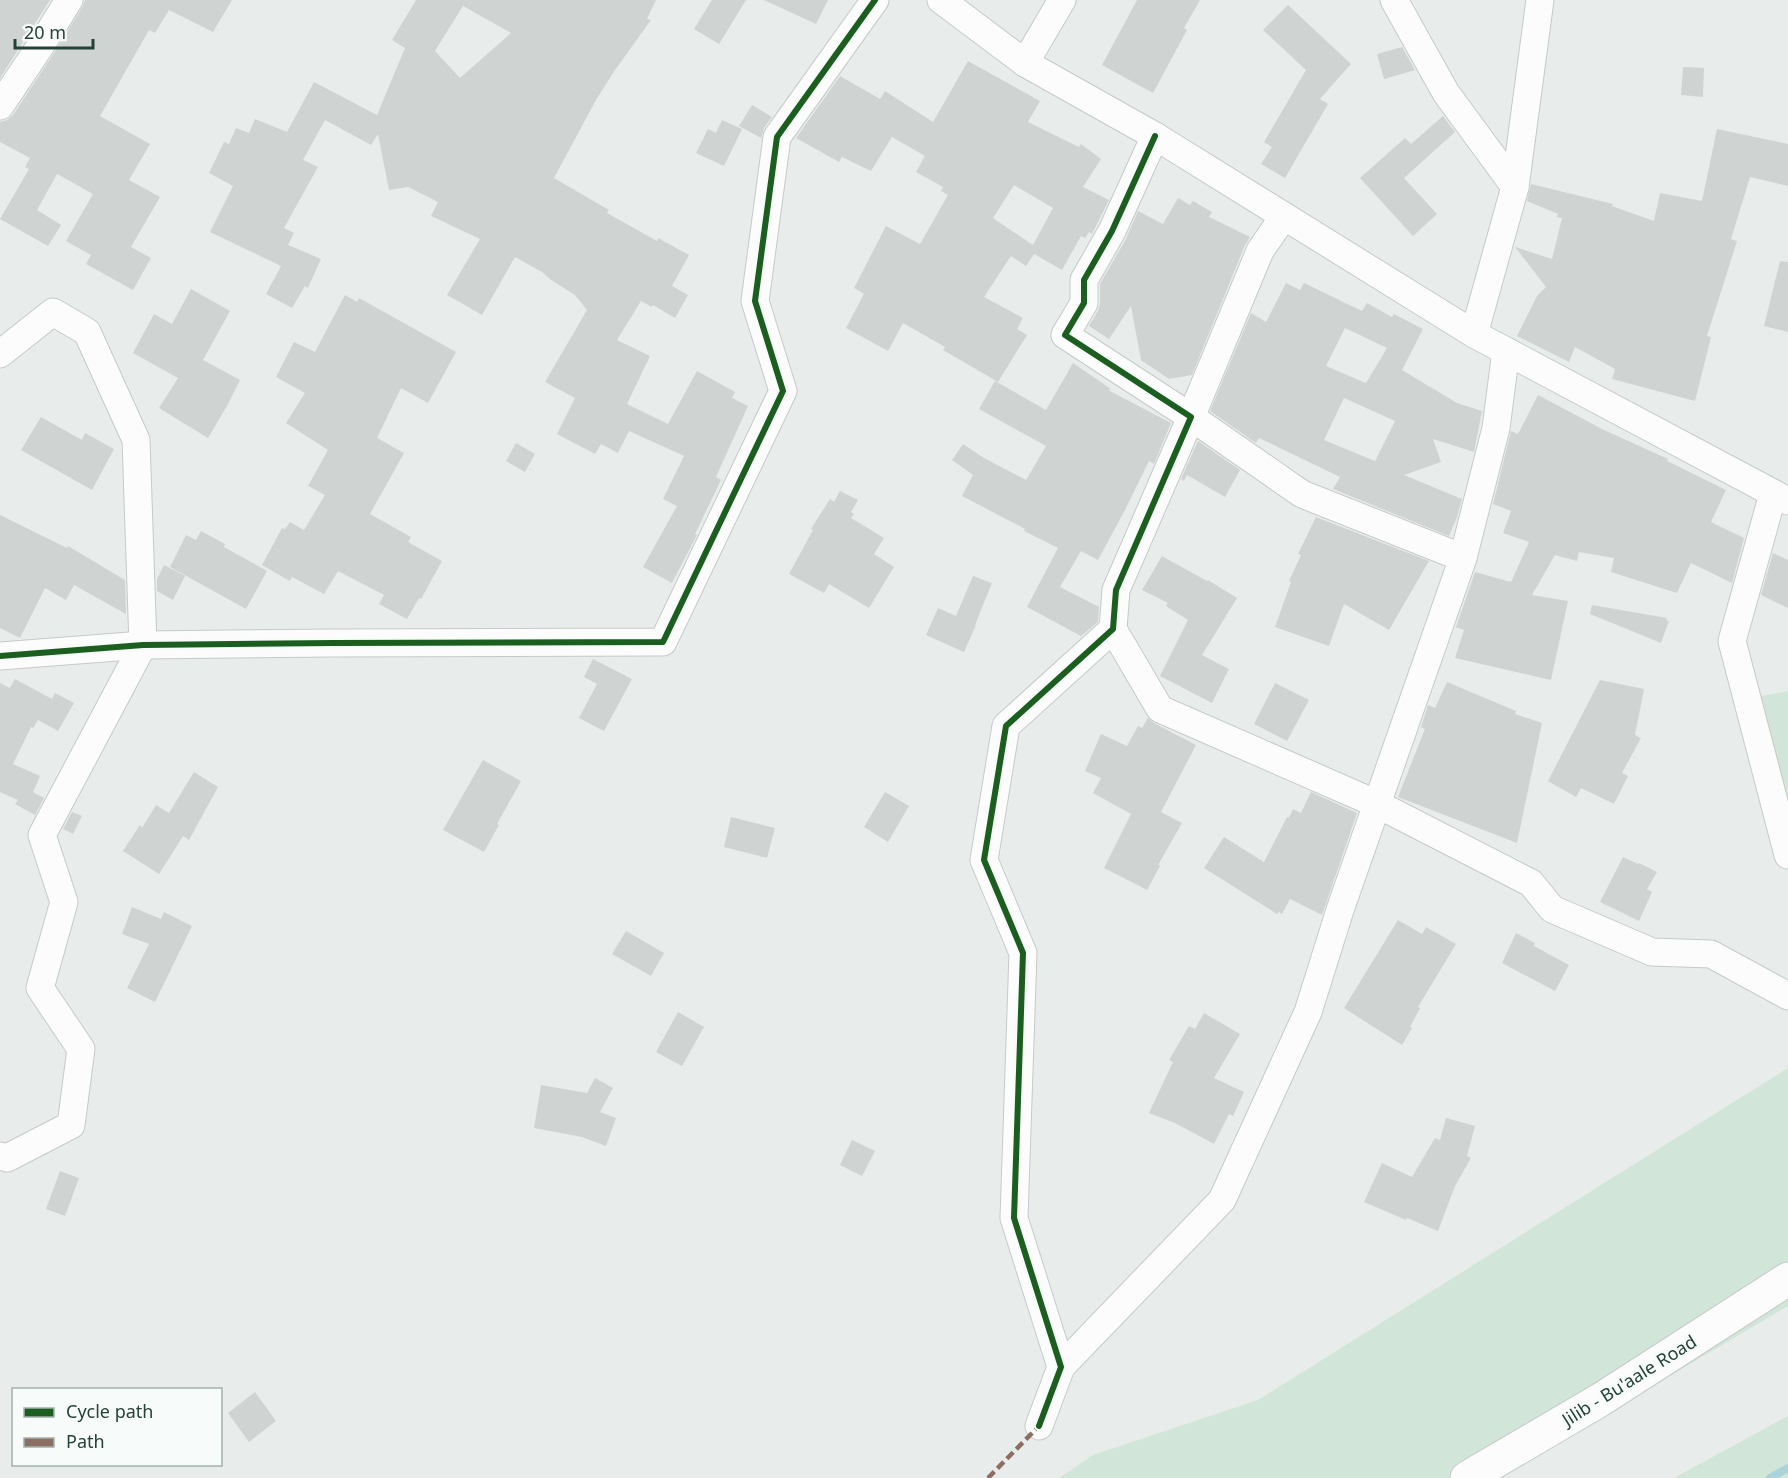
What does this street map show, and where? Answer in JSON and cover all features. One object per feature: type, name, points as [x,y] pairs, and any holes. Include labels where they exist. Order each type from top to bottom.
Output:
[{"type":"main road","name":"Jilib - Bu'aale Road","points":[[1467,1478],[1600,1400],[1788,1280]]},
{"type":"street","points":[[0,105],[69,0]]},
{"type":"street","points":[[0,657],[143,645],[663,642],[783,391],[755,301],[777,137],[875,0]]},
{"type":"street","points":[[941,0],[1025,63],[1155,136],[1474,334],[1781,498],[1732,641],[1788,855]]},
{"type":"street","points":[[1025,63],[1062,0]]},
{"type":"street","points":[[1394,0],[1446,93],[1515,187]]},
{"type":"street","points":[[1474,334],[1515,187],[1540,0]]},
{"type":"street","points":[[1155,136],[1112,231],[1084,280],[1084,303],[1065,335],[1191,417],[1302,494],[1463,558]]},
{"type":"street","points":[[1284,216],[1260,251],[1116,590],[1113,629],[1160,709],[1377,804],[1531,883],[1552,909],[1652,952],[1712,954],[1788,996]]},
{"type":"street","points":[[0,354],[53,312],[87,332],[136,440],[143,645],[42,835],[64,902],[40,988],[81,1049],[71,1125],[7,1158],[0,1156]]},
{"type":"street","points":[[1039,1426],[1061,1367],[1222,1200],[1308,1012],[1340,910],[1463,558],[1496,428],[1506,351]]},
{"type":"street","points":[[1061,1367],[1014,1218],[1023,953],[984,860],[1006,726],[1113,629]]},
{"type":"green space","points":[[1788,691],[1788,871],[1746,699]]},
{"type":"green space","points":[[1788,1068],[1788,1306],[1497,1478],[1059,1478],[1093,1455],[1258,1400]]},
{"type":"green space","points":[[1788,1416],[1788,1478],[1674,1478]]},
{"type":"building","points":[[0,0],[50,0],[0,78]]},
{"type":"building","points":[[85,0],[232,0],[213,32],[169,10],[155,33],[149,30],[100,116],[150,144],[129,180],[160,197],[131,247],[151,258],[133,290],[86,264],[91,255],[66,241],[93,194],[57,174],[37,210],[61,225],[48,246],[0,219],[29,169],[25,167],[30,158],[0,142],[0,122],[13,115],[56,50]]},
{"type":"building","points":[[416,0],[656,0],[647,19],[651,20],[596,100],[554,178],[609,210],[607,213],[657,241],[658,238],[689,255],[672,286],[688,295],[675,318],[641,301],[617,340],[650,356],[627,404],[668,424],[697,371],[735,392],[732,398],[748,406],[716,477],[721,480],[695,534],[697,535],[672,583],[643,567],[677,506],[663,499],[684,456],[629,431],[618,453],[601,444],[595,454],[557,434],[575,398],[545,382],[587,310],[575,295],[515,257],[482,315],[447,295],[480,239],[431,216],[438,202],[408,187],[389,190],[378,134],[371,145],[325,120],[303,160],[318,167],[284,228],[294,233],[288,245],[321,259],[308,288],[305,286],[292,308],[266,294],[281,266],[210,232],[233,186],[209,173],[224,142],[229,144],[236,128],[249,133],[255,119],[287,132],[314,82],[377,115],[405,48],[392,40]],"holes":[[[463,6],[511,33],[460,78],[435,51]]]},
{"type":"building","points":[[712,0],[746,0],[719,44],[694,29]]},
{"type":"building","points":[[764,0],[828,0],[816,24]]},
{"type":"building","points":[[1137,0],[1200,0],[1184,28],[1187,30],[1153,93],[1102,65]]},
{"type":"building","points":[[1288,5],[1351,64],[1320,99],[1328,104],[1285,178],[1261,164],[1272,147],[1264,142],[1306,70],[1263,30]]},
{"type":"building","points":[[1402,47],[1415,70],[1384,79],[1377,54]]},
{"type":"building","points":[[968,61],[1040,101],[1028,122],[1079,147],[1081,144],[1101,159],[1083,187],[1109,200],[1092,234],[1089,232],[1085,238],[1081,236],[1062,270],[1034,254],[1026,266],[1011,256],[984,297],[1023,318],[1017,329],[1027,335],[998,382],[943,350],[945,347],[903,323],[888,351],[846,328],[864,294],[854,288],[886,226],[920,244],[948,195],[941,191],[943,187],[916,172],[925,156],[892,137],[871,171],[842,157],[839,162],[796,138],[840,76],[880,99],[885,91],[933,122]],"holes":[[[1014,185],[1053,208],[1033,245],[993,218]]]},
{"type":"building","points":[[1683,67],[1704,68],[1703,97],[1681,95]]},
{"type":"building","points":[[752,105],[772,117],[764,128],[761,138],[739,126]]},
{"type":"building","points":[[1443,116],[1455,132],[1404,178],[1437,214],[1413,236],[1360,178],[1405,138],[1411,144]]},
{"type":"building","points":[[722,120],[742,129],[724,166],[696,153],[708,129],[716,133]]},
{"type":"building","points":[[1717,129],[1788,144],[1788,186],[1750,177],[1731,239],[1737,241],[1707,336],[1711,337],[1695,401],[1612,379],[1615,369],[1575,347],[1569,362],[1517,336],[1537,296],[1546,287],[1515,247],[1552,259],[1562,218],[1557,217],[1558,214],[1527,201],[1531,184],[1613,204],[1612,206],[1654,221],[1660,193],[1702,201]]},
{"type":"building","points":[[1178,198],[1190,205],[1193,201],[1212,212],[1209,217],[1250,237],[1192,375],[1169,379],[1141,360],[1131,306],[1109,339],[1089,326],[1100,304],[1100,284],[1126,239],[1138,211],[1163,224]]},
{"type":"building","points":[[1780,261],[1788,262],[1788,332],[1764,326]]},
{"type":"building","points":[[1286,283],[1300,290],[1304,283],[1362,311],[1367,303],[1392,317],[1394,314],[1423,329],[1402,370],[1457,403],[1482,411],[1474,452],[1433,439],[1441,462],[1404,475],[1462,499],[1449,536],[1333,489],[1340,477],[1259,438],[1256,443],[1210,411],[1251,313],[1266,322]],"holes":[[[1345,328],[1387,348],[1366,383],[1326,366]],[[1344,398],[1395,421],[1375,461],[1324,440]]]},
{"type":"building","points":[[191,289],[230,311],[203,360],[240,380],[208,438],[159,408],[178,378],[133,353],[154,314],[172,324]]},
{"type":"building","points":[[345,295],[357,302],[359,298],[456,352],[428,403],[401,388],[377,438],[404,453],[370,514],[411,537],[408,542],[442,561],[407,619],[379,604],[384,595],[338,571],[324,594],[292,577],[290,581],[262,565],[282,528],[285,529],[290,522],[304,530],[325,495],[308,486],[328,450],[286,423],[305,393],[276,377],[294,342],[315,352]]},
{"type":"building","points":[[1073,363],[1111,389],[1108,390],[1171,423],[1154,464],[1149,461],[1098,560],[1081,551],[1060,587],[1099,607],[1098,622],[1081,636],[1027,607],[1058,548],[962,496],[973,475],[952,460],[963,444],[1026,480],[1046,446],[979,409],[995,381],[1046,410]]},
{"type":"building","points":[[1538,395],[1726,490],[1711,522],[1744,538],[1732,583],[1691,563],[1677,593],[1611,572],[1614,558],[1579,552],[1577,561],[1555,555],[1532,595],[1568,601],[1551,680],[1455,658],[1464,630],[1456,627],[1475,572],[1511,582],[1529,542],[1503,533],[1511,511],[1493,504],[1511,431],[1518,434]]},
{"type":"building","points":[[41,417],[82,440],[85,433],[114,449],[92,490],[21,450]]},
{"type":"building","points":[[1198,441],[1240,470],[1225,497],[1187,475],[1184,481],[1181,479]]},
{"type":"building","points":[[516,443],[535,454],[525,472],[506,461]]},
{"type":"building","points":[[840,491],[858,500],[851,512],[854,514],[851,518],[884,538],[874,554],[894,567],[869,608],[829,584],[824,593],[789,574],[813,530],[811,529],[830,499],[834,502]]},
{"type":"building","points":[[0,515],[67,548],[68,546],[125,580],[126,614],[74,585],[66,600],[45,588],[20,638],[0,628]]},
{"type":"building","points":[[1316,517],[1429,561],[1389,630],[1344,604],[1329,646],[1275,627],[1291,582],[1289,581],[1301,555],[1298,554]]},
{"type":"building","points":[[201,531],[267,571],[246,609],[170,567],[186,535],[196,540]]},
{"type":"building","points":[[1773,553],[1788,560],[1788,608],[1761,595]]},
{"type":"building","points":[[1162,556],[1237,598],[1202,655],[1229,669],[1212,703],[1160,676],[1188,620],[1166,606],[1168,603],[1142,590]]},
{"type":"building","points":[[164,565],[185,576],[173,600],[157,591],[157,579]]},
{"type":"building","points":[[973,576],[992,583],[964,652],[926,635],[938,608],[956,616]]},
{"type":"building","points":[[1592,605],[1667,618],[1666,620],[1669,621],[1661,643],[1590,614]]},
{"type":"building","points":[[593,659],[632,679],[604,731],[579,718],[597,684],[584,677]]},
{"type":"building","points":[[15,679],[52,699],[55,693],[74,703],[58,731],[38,720],[33,728],[31,727],[13,764],[40,776],[33,792],[44,798],[35,815],[15,804],[18,800],[0,792],[0,683],[10,688]]},
{"type":"building","points":[[1600,680],[1644,689],[1635,735],[1641,738],[1622,773],[1628,776],[1614,804],[1581,788],[1576,797],[1548,781]]},
{"type":"building","points":[[1447,682],[1516,711],[1515,714],[1542,723],[1517,843],[1398,797],[1425,729],[1421,727],[1428,705],[1435,708]]},
{"type":"building","points":[[1275,683],[1309,700],[1287,741],[1254,724]]},
{"type":"building","points":[[1148,718],[1196,745],[1161,812],[1182,823],[1158,865],[1160,866],[1147,890],[1104,868],[1131,814],[1093,793],[1101,778],[1085,771],[1101,734],[1127,746],[1138,726],[1142,728]]},
{"type":"building","points":[[483,760],[521,781],[484,852],[443,830]]},
{"type":"building","points":[[194,772],[218,787],[189,840],[183,836],[159,874],[123,851],[140,825],[142,828],[156,805],[169,813]]},
{"type":"building","points":[[885,792],[909,806],[888,842],[864,827]]},
{"type":"building","points":[[1311,792],[1357,813],[1322,915],[1290,899],[1282,914],[1279,912],[1277,914],[1204,868],[1224,837],[1264,862],[1287,817],[1289,818],[1293,809],[1301,813]]},
{"type":"building","points":[[72,812],[82,816],[73,834],[63,829]]},
{"type":"building","points":[[731,817],[775,828],[767,858],[724,847]]},
{"type":"building","points":[[1623,857],[1657,872],[1647,889],[1652,892],[1639,921],[1600,902]]},
{"type":"building","points":[[132,907],[161,919],[164,912],[192,926],[155,1002],[127,988],[149,944],[122,934]]},
{"type":"building","points":[[1398,920],[1422,934],[1426,927],[1456,944],[1418,1007],[1420,1008],[1410,1027],[1412,1028],[1402,1045],[1344,1008]]},
{"type":"building","points":[[626,931],[664,953],[651,976],[612,954]]},
{"type":"building","points":[[1516,933],[1535,943],[1534,946],[1569,965],[1555,991],[1502,963]]},
{"type":"building","points":[[678,1012],[704,1027],[682,1066],[656,1052]]},
{"type":"building","points":[[1204,1013],[1240,1034],[1214,1078],[1244,1092],[1233,1116],[1229,1114],[1214,1144],[1175,1123],[1149,1113],[1173,1062],[1169,1060],[1189,1026],[1195,1029]]},
{"type":"building","points":[[595,1078],[613,1088],[600,1112],[616,1118],[606,1146],[582,1137],[534,1128],[541,1085],[587,1093]]},
{"type":"building","points":[[1446,1118],[1475,1126],[1467,1156],[1471,1158],[1455,1186],[1438,1231],[1364,1202],[1382,1163],[1412,1177],[1435,1138],[1440,1140]]},
{"type":"building","points":[[852,1140],[875,1151],[862,1176],[840,1165]]},
{"type":"building","points":[[60,1171],[79,1178],[65,1216],[46,1209]]},
{"type":"building","points":[[255,1392],[276,1421],[249,1442],[228,1413]]},
{"type":"waterway","points":[[1770,1478],[1788,1468]]},
{"type":"marked path","points":[[988,1478],[1039,1426]]},
{"type":"cycle path","points":[[0,656],[143,645],[663,642],[783,391],[755,301],[777,137],[875,0]]},
{"type":"cycle path","points":[[1039,1426],[1061,1367],[1014,1218],[1023,953],[984,860],[1006,726],[1113,629],[1116,590],[1191,417],[1065,335],[1084,303],[1084,280],[1112,231],[1155,136]]}]
